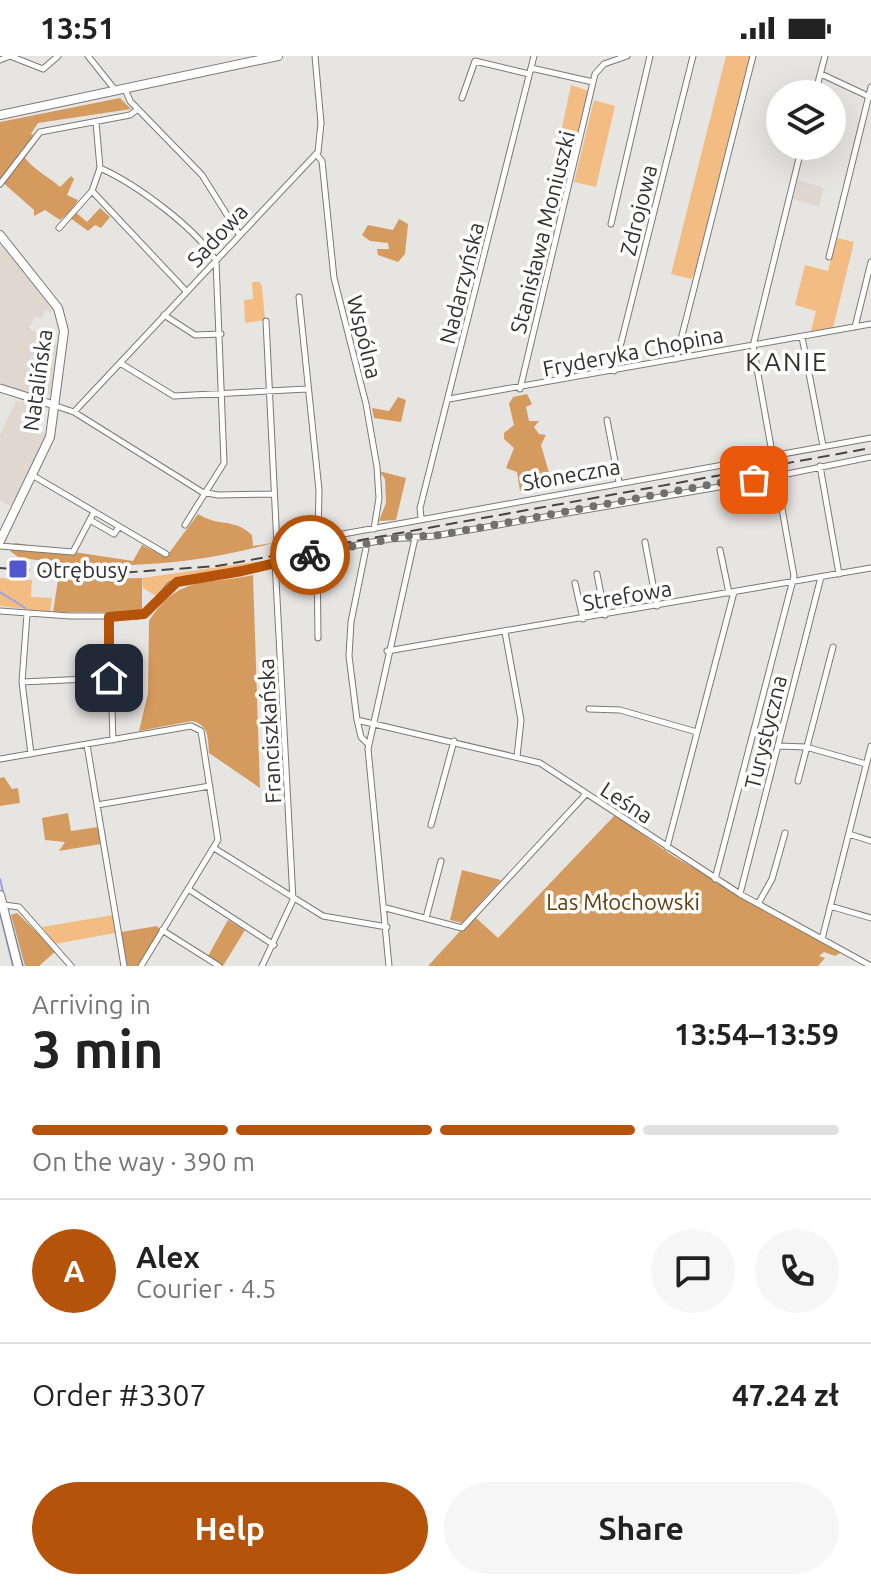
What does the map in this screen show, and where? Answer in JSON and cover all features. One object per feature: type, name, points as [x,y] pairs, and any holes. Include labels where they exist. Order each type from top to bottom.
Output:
[{"type":"main road","points":[[0,115],[278,56]]},
{"type":"main road","name":"Natalińska","points":[[0,235],[62,314],[64,331],[50,437],[0,543]]},
{"type":"main road","points":[[0,895],[18,966]]},
{"type":"street","points":[[0,60],[10,56],[43,69],[58,56]]},
{"type":"street","points":[[315,56],[321,141],[316,154]]},
{"type":"street","name":"Nadarzyńska","points":[[421,518],[420,508],[534,56]]},
{"type":"street","points":[[462,98],[475,61],[593,82],[600,66],[627,56]]},
{"type":"street","points":[[611,224],[650,56]]},
{"type":"street","name":"Zdrojowa","points":[[614,371],[693,56]]},
{"type":"street","points":[[676,359],[753,56]]},
{"type":"street","points":[[819,80],[825,56]]},
{"type":"street","points":[[91,57],[204,177],[239,234]]},
{"type":"street","points":[[821,74],[870,97]]},
{"type":"street","name":"Stanisława Moniuszki","points":[[520,389],[593,82]]},
{"type":"street","points":[[829,257],[871,87]]},
{"type":"street","points":[[0,184],[40,132],[130,115],[138,109]]},
{"type":"street","points":[[59,228],[92,191],[99,170],[96,122]]},
{"type":"street","name":"Sadowa","points":[[74,412],[316,154]]},
{"type":"street","name":"Wspólna","points":[[316,154],[322,160],[337,293],[373,442],[379,498],[374,529]]},
{"type":"street","points":[[715,879],[794,576],[753,346],[799,160]]},
{"type":"street","points":[[99,170],[121,179],[199,238],[215,259],[221,334],[224,463],[185,525]]},
{"type":"street","points":[[92,191],[186,291]]},
{"type":"street","points":[[855,327],[871,262]]},
{"type":"street","points":[[299,297],[319,490],[318,539]]},
{"type":"street","points":[[164,315],[195,335],[221,334]]},
{"type":"street","points":[[0,388],[74,412],[206,493],[274,494],[266,321]]},
{"type":"street","name":"Fryderyka Chopina","points":[[449,399],[520,389],[871,324]]},
{"type":"street","points":[[802,337],[823,446]]},
{"type":"street","points":[[120,363],[174,396],[307,389]]},
{"type":"street","points":[[607,420],[619,482]]},
{"type":"street","name":"Słoneczna","points":[[274,494],[277,546],[871,438]]},
{"type":"street","points":[[0,611],[109,617],[144,614],[177,582],[367,543],[415,538],[871,457]]},
{"type":"street","points":[[820,466],[839,574]]},
{"type":"street","points":[[32,475],[166,554]]},
{"type":"street","points":[[0,543],[73,552],[94,512]]},
{"type":"street","points":[[90,520],[114,534],[119,527]]},
{"type":"street","points":[[389,966],[386,908],[368,767],[368,744],[415,538]]},
{"type":"street","points":[[645,542],[657,606]]},
{"type":"street","points":[[367,543],[350,646],[357,720],[361,737],[368,744]]},
{"type":"street","points":[[667,847],[731,593],[720,550]]},
{"type":"street","points":[[317,553],[318,638]]},
{"type":"street","name":"Franciszkańska","points":[[275,561],[293,900]]},
{"type":"street","name":"Strefowa","points":[[387,651],[871,568]]},
{"type":"street","points":[[597,574],[605,615]]},
{"type":"street","name":"Turystyczna","points":[[740,894],[821,577]]},
{"type":"street","points":[[575,583],[583,619]]},
{"type":"street","points":[[27,614],[22,682],[31,754]]},
{"type":"street","points":[[109,617],[113,740]]},
{"type":"street","points":[[505,632],[521,720],[517,757]]},
{"type":"street","points":[[798,781],[833,647]]},
{"type":"street","points":[[22,682],[109,678]]},
{"type":"street","points":[[589,709],[620,710],[697,732]]},
{"type":"street","name":"Leśna","points":[[357,720],[542,764],[715,879],[871,966]]},
{"type":"street","points":[[0,759],[191,726],[203,734],[218,836],[214,848],[141,966]]},
{"type":"street","points":[[431,825],[454,741]]},
{"type":"street","points":[[87,745],[124,966]]},
{"type":"street","points":[[778,746],[806,747],[868,762]]},
{"type":"street","points":[[822,939],[871,746]]},
{"type":"street","points":[[97,805],[210,786]]},
{"type":"street","points":[[386,908],[462,928],[586,794]]},
{"type":"street","points":[[758,904],[772,879],[785,833]]},
{"type":"street","points":[[849,834],[871,841]]},
{"type":"street","points":[[214,848],[293,900],[326,917],[387,927]]},
{"type":"street","points":[[426,918],[441,861]]},
{"type":"street","points":[[188,889],[274,945]]},
{"type":"street","points":[[262,966],[293,900]]},
{"type":"street","points":[[3,906],[19,907],[71,966]]},
{"type":"street","points":[[830,906],[871,918]]},
{"type":"street","points":[[162,930],[219,966]]},
{"type":"shaded area","points":[[726,56],[751,56],[699,265],[691,279],[671,274]]},
{"type":"shaded area","points":[[571,85],[589,91],[577,141],[560,137]]},
{"type":"shaded area","points":[[594,100],[615,106],[596,187],[574,182]]},
{"type":"shaded area","points":[[798,180],[824,188],[819,207],[793,199]]},
{"type":"shaded area","points":[[837,238],[854,242],[833,328],[811,331],[816,311],[795,305],[805,265],[828,271]]},
{"type":"shaded area","points":[[0,244],[54,309],[51,313],[46,310],[41,319],[36,316],[29,328],[58,346],[51,394],[46,396],[13,390],[0,382]]},
{"type":"shaded area","points":[[252,282],[260,282],[262,287],[265,320],[245,323],[244,300],[253,299]]},
{"type":"shaded area","points":[[16,401],[31,402],[21,421],[46,434],[22,490],[10,506],[0,500],[0,435]]},
{"type":"shaded area","points":[[283,558],[237,570],[176,579],[156,596],[143,588],[142,578]]},
{"type":"shaded area","points":[[0,578],[32,580],[31,597],[52,598],[50,612],[0,606]]},
{"type":"shaded area","points":[[113,915],[115,933],[55,944],[42,927]]},
{"type":"green space","points":[[120,98],[131,109],[38,123],[31,134],[39,138],[25,158],[60,187],[71,176],[74,179],[67,195],[78,200],[72,209],[87,222],[100,208],[110,217],[101,228],[95,225],[88,231],[66,215],[60,220],[45,210],[34,216],[34,210],[0,180],[0,122]]},
{"type":"green space","points":[[399,219],[408,224],[405,254],[398,262],[378,255],[377,249],[389,249],[388,243],[370,241],[362,235],[368,225],[393,230]]},
{"type":"green space","points":[[527,394],[532,404],[526,407],[529,421],[539,421],[534,427],[539,434],[546,435],[541,445],[553,487],[520,491],[517,472],[506,468],[514,448],[504,439],[504,433],[514,425],[509,404],[513,397]]},
{"type":"green space","points":[[398,397],[406,400],[401,422],[374,418],[372,408],[389,411]]},
{"type":"green space","points":[[379,471],[406,478],[396,520],[379,521],[386,503],[385,479]]},
{"type":"green space","points":[[198,514],[245,530],[252,535],[253,546],[273,543],[210,557],[114,565],[50,562],[18,557],[10,551],[15,543],[133,561],[142,545],[166,557]]},
{"type":"green space","points":[[253,575],[260,788],[209,753],[206,733],[198,723],[192,721],[139,731],[148,693],[149,621],[160,606],[182,589],[194,584]]},
{"type":"green space","points":[[142,578],[142,609],[136,612],[53,612],[58,580]]},
{"type":"green space","points":[[4,777],[12,789],[18,788],[20,803],[0,806],[0,778]]},
{"type":"green space","points":[[68,813],[71,831],[98,827],[101,844],[59,851],[65,842],[45,840],[42,818]]},
{"type":"green space","name":"Las Młochowski","points":[[615,815],[673,856],[842,952],[835,956],[824,952],[819,956],[825,958],[818,966],[428,966],[474,916],[498,938]]},
{"type":"green space","points":[[462,870],[501,880],[462,923],[450,920]]},
{"type":"green space","points":[[17,913],[56,951],[39,966],[25,966],[11,915]]},
{"type":"green space","points":[[228,920],[245,930],[223,966],[208,956]]},
{"type":"green space","points":[[157,926],[160,930],[138,966],[127,966],[121,932]]},
{"type":"waterway","points":[[0,592],[11,599]]},
{"type":"waterway","points":[[13,600],[25,608]]},
{"type":"waterway","points":[[0,879],[4,896]]},
{"type":"waterway","points":[[0,913],[13,966]]},
{"type":"waterway","points":[[9,914],[23,966]]},
{"type":"railway","points":[[0,568],[90,575],[217,566],[871,448]]},
{"type":"way so far","points":[[310,555],[405,536],[434,536],[740,482],[746,478],[754,480]]},
{"type":"place","name":"Otrębusy","points":[[18,569]]},
{"type":"district","name":"KANIE","points":[[787,361]]},
{"type":"route","points":[[109,678],[109,617],[144,614],[173,583],[310,555]]}]
